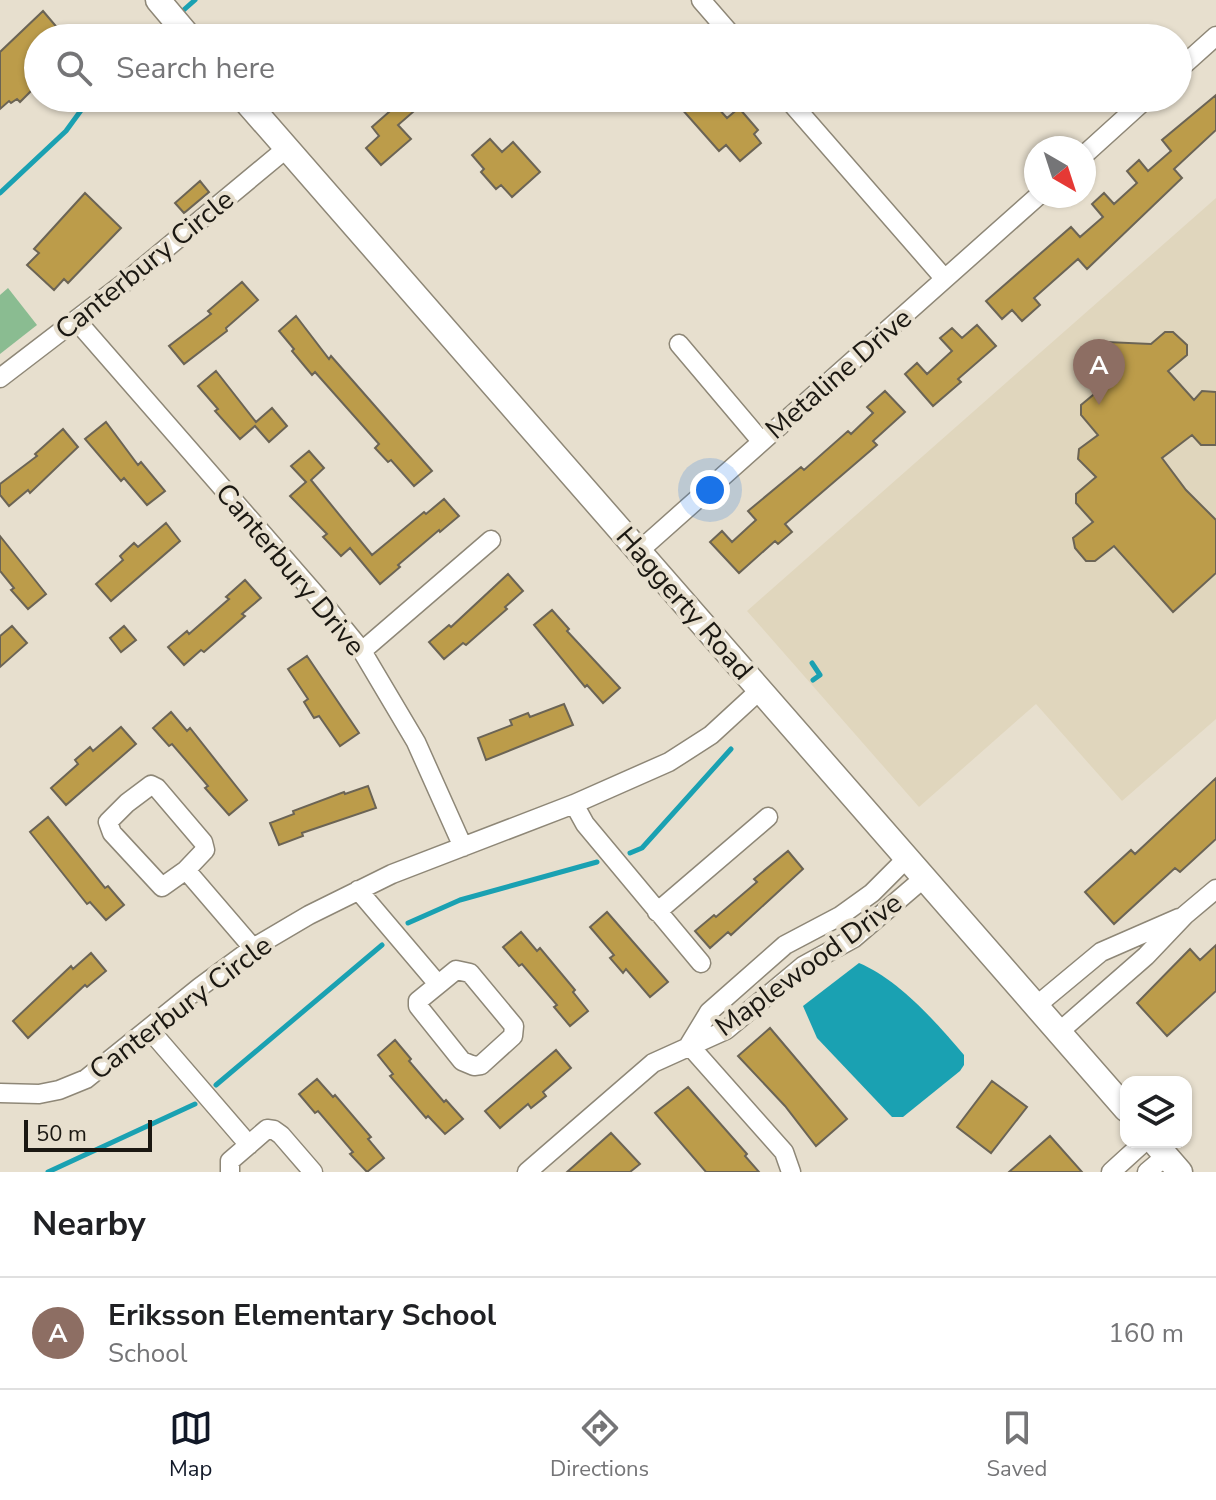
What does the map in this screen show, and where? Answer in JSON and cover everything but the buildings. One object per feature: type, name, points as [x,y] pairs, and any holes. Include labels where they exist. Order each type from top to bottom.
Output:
[{"type":"main road","points":[[158,0],[178,24]]},
{"type":"main road","name":"Haggerty Road","points":[[255,112],[1120,1102]]},
{"type":"street","points":[[701,0],[722,24]]},
{"type":"street","points":[[1192,57],[1216,36]]},
{"type":"street","points":[[799,112],[944,278]]},
{"type":"street","points":[[1096,144],[1132,112]]},
{"type":"street","name":"Canterbury Circle","points":[[0,378],[287,148]]},
{"type":"street","name":"Metaline Drive","points":[[639,551],[1024,208]]},
{"type":"street","name":"Canterbury Drive","points":[[76,320],[362,651],[416,742],[463,847]]},
{"type":"street","points":[[679,344],[761,441]]},
{"type":"street","points":[[362,651],[491,540]]},
{"type":"street","name":"Canterbury Circle","points":[[0,1093],[39,1094],[73,1086],[98,1072],[200,987],[253,948],[358,890],[642,775],[695,747],[761,689]]},
{"type":"street","points":[[151,785],[157,788],[205,845],[202,856],[186,870],[166,886],[158,885],[112,833],[109,818],[146,787],[151,785]]},
{"type":"street","points":[[574,804],[585,824],[701,963]]},
{"type":"street","points":[[657,912],[768,817]]},
{"type":"street","name":"Maplewood Drive","points":[[689,1045],[709,1012],[785,945],[840,916],[872,893],[907,858]]},
{"type":"street","points":[[186,870],[253,948]]},
{"type":"street","name":"Maplewood Drive","points":[[527,1172],[653,1063],[726,1030],[803,966],[854,938],[924,878]]},
{"type":"street","points":[[1059,1032],[1216,889]]},
{"type":"street","points":[[358,890],[437,983]]},
{"type":"street","points":[[1036,1006],[1101,952],[1185,915]]},
{"type":"street","points":[[456,970],[470,973],[514,1026],[513,1036],[481,1065],[466,1064],[420,1012],[418,1001],[437,983],[456,970]]},
{"type":"street","points":[[149,1029],[249,1145]]},
{"type":"street","points":[[689,1045],[784,1152],[791,1172]]},
{"type":"street","points":[[230,1172],[230,1161],[267,1129],[274,1130],[313,1172]]},
{"type":"street","points":[[1111,1172],[1137,1148]]},
{"type":"street","points":[[1147,1172],[1167,1157]]},
{"type":"shaded area","points":[[1216,198],[1216,719],[1122,801],[1036,704],[919,807],[747,611]]},
{"type":"green space","points":[[8,288],[37,325],[0,354],[0,295]]},
{"type":"water","points":[[859,963],[902,991],[964,1055],[964,1065],[960,1071],[903,1117],[892,1117],[817,1038],[803,1006]]},
{"type":"waterway","points":[[178,15],[195,0]]},
{"type":"waterway","points":[[0,193],[66,131],[80,112]]},
{"type":"waterway","points":[[812,663],[820,675],[813,680]]},
{"type":"waterway","points":[[630,853],[642,848],[731,749]]},
{"type":"waterway","points":[[408,923],[460,900],[597,862]]},
{"type":"waterway","points":[[216,1085],[382,945]]},
{"type":"waterway","points":[[48,1172],[195,1104]]},
{"type":"place","name":"Eriksson Elementary School","points":[[1099,405]]}]
